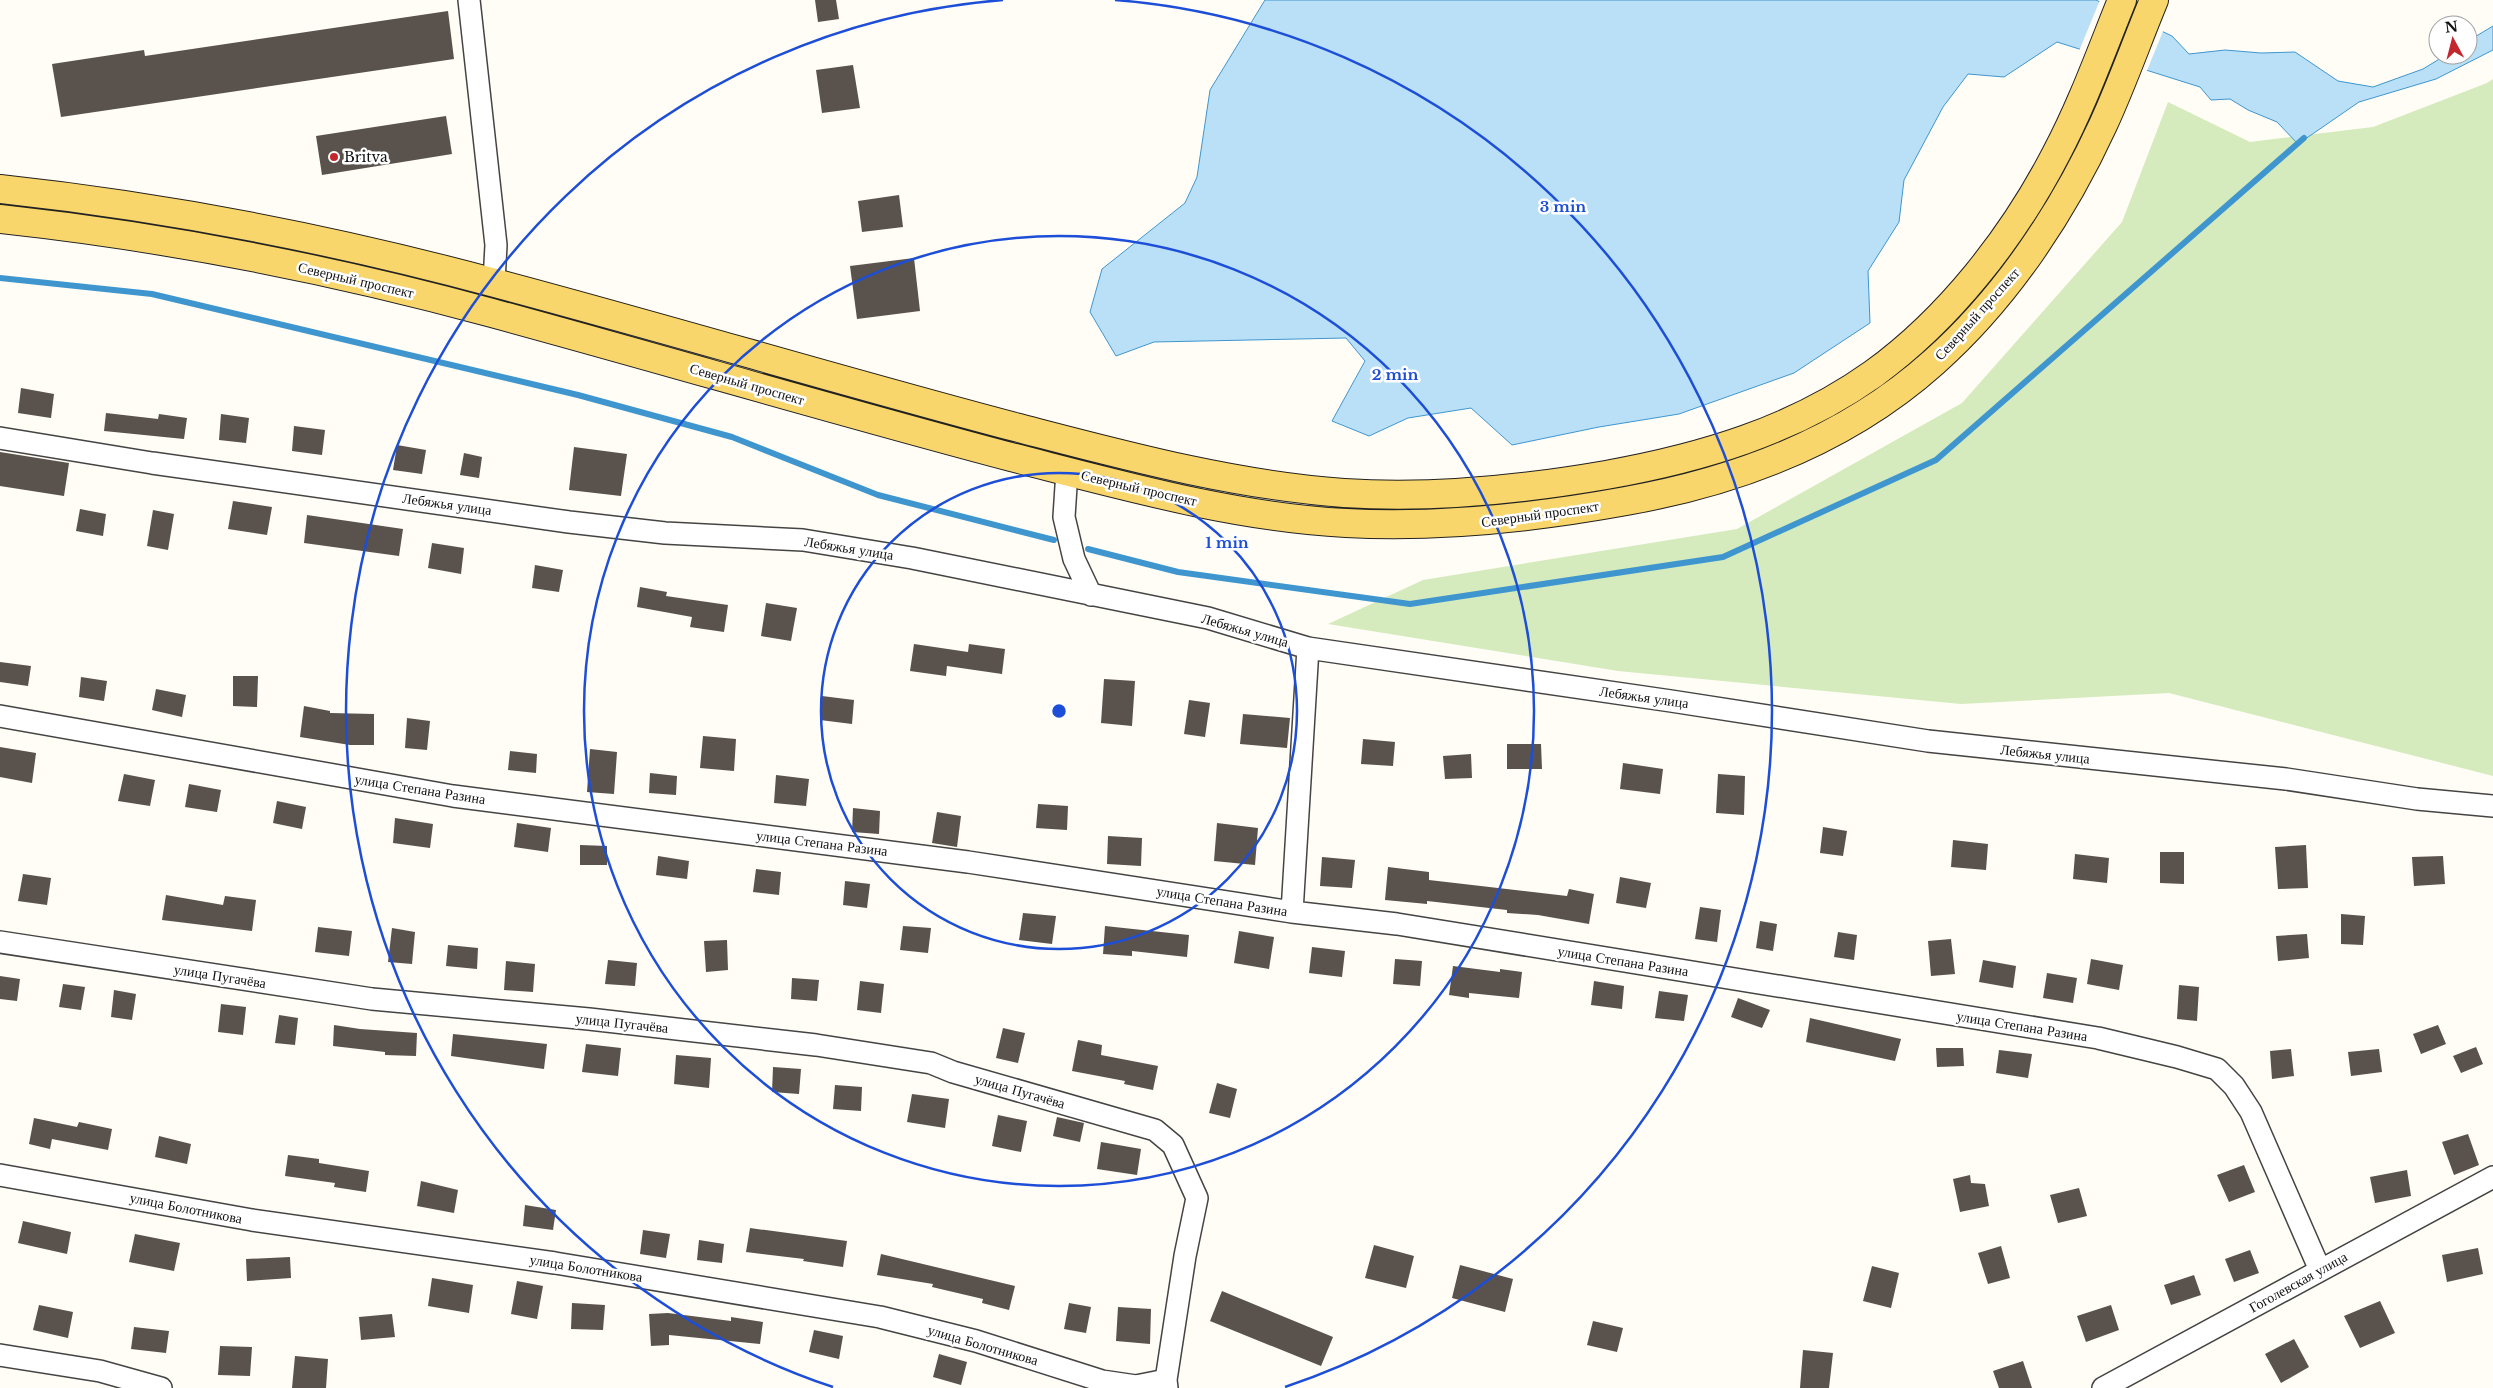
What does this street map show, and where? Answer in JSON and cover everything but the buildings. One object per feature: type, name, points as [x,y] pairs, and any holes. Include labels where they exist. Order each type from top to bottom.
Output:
[{"type":"main road","name":"Северный проспект","points":[[5,190],[128,205],[208,218],[393,257],[494,282],[945,408],[1147,461],[1282,486],[1342,493],[1451,495],[1519,489],[1650,467],[1718,450],[1773,430],[1824,405],[1872,374],[1915,340],[1952,301],[1992,253],[2028,203],[2055,156],[2092,74],[2122,0]]},
{"type":"main road","name":"Северный проспект","points":[[3,219],[123,234],[202,247],[386,285],[1140,490],[1278,516],[1340,523],[1462,524],[1522,518],[1657,496],[1727,478],[1785,458],[1839,431],[1890,398],[1935,362],[1974,321],[2016,271],[2053,219],[2081,169],[2119,85],[2153,2]]},
{"type":"main road","points":[[3,219],[5,190]]},
{"type":"street","points":[[469,0],[496,245],[494,282]]},
{"type":"street","name":"Лебяжья улица","points":[[0,438],[152,463],[568,522],[665,533],[803,540],[912,558],[1208,618],[1308,648],[1671,701],[1928,742],[2286,779],[2417,800],[2493,806]]},
{"type":"street","points":[[1067,471],[1064,517],[1074,559],[1091,595]]},
{"type":"street","points":[[1292,912],[1308,648]]},
{"type":"street","name":"улица Степана Разина","points":[[0,716],[453,796],[968,862],[1292,912],[1407,925],[2098,1038],[2177,1057],[2217,1069],[2234,1086],[2251,1112],[2320,1270]]},
{"type":"street","name":"улица Пугачёва","points":[[0,942],[372,999],[589,1018],[816,1044],[931,1063],[953,1072],[1155,1130],[1173,1145],[1198,1198],[1185,1256],[1167,1384]]},
{"type":"street","name":"улица Болотникова","points":[[0,1174],[252,1220],[555,1263],[880,1317],[976,1341],[1102,1381],[1136,1386],[1167,1384]]},
{"type":"street","name":"Гоголевская улица","points":[[2103,1388],[2493,1177]]},
{"type":"street","points":[[0,1355],[100,1371],[161,1388]]},
{"type":"green space","points":[[2493,79],[2493,776],[2169,693],[1961,704],[1618,671],[1328,624],[1423,580],[1737,529],[1962,403],[2122,222],[2168,102],[2250,142],[2373,127]]},
{"type":"water","points":[[1265,0],[2096,0],[2172,36],[2189,54],[2225,50],[2261,53],[2295,52],[2338,81],[2373,87],[2430,65],[2464,65],[2436,79],[2359,102],[2298,144],[2277,122],[2248,110],[2230,99],[2211,100],[2200,87],[2057,42],[2004,77],[1968,74],[1943,107],[1904,180],[1899,222],[1868,271],[1870,323],[1794,373],[1679,414],[1599,427],[1512,445],[1471,408],[1408,418],[1369,436],[1332,421],[1365,361],[1346,338],[1154,342],[1116,356],[1090,312],[1102,269],[1185,203],[1197,177],[1210,90]]},
{"type":"water","points":[[2493,26],[2493,50],[2478,58],[2478,35]]},
{"type":"pier","points":[[2100,0],[2164,29],[2146,73],[2079,51]]},
{"type":"waterway","points":[[1088,549],[1178,572],[1410,604],[1723,557],[1936,460],[2304,138]]},
{"type":"waterway","points":[[0,278],[152,294],[578,395],[732,437],[878,495],[1054,540]]},
{"type":"place","name":"Britva","points":[[334,157]]}]
